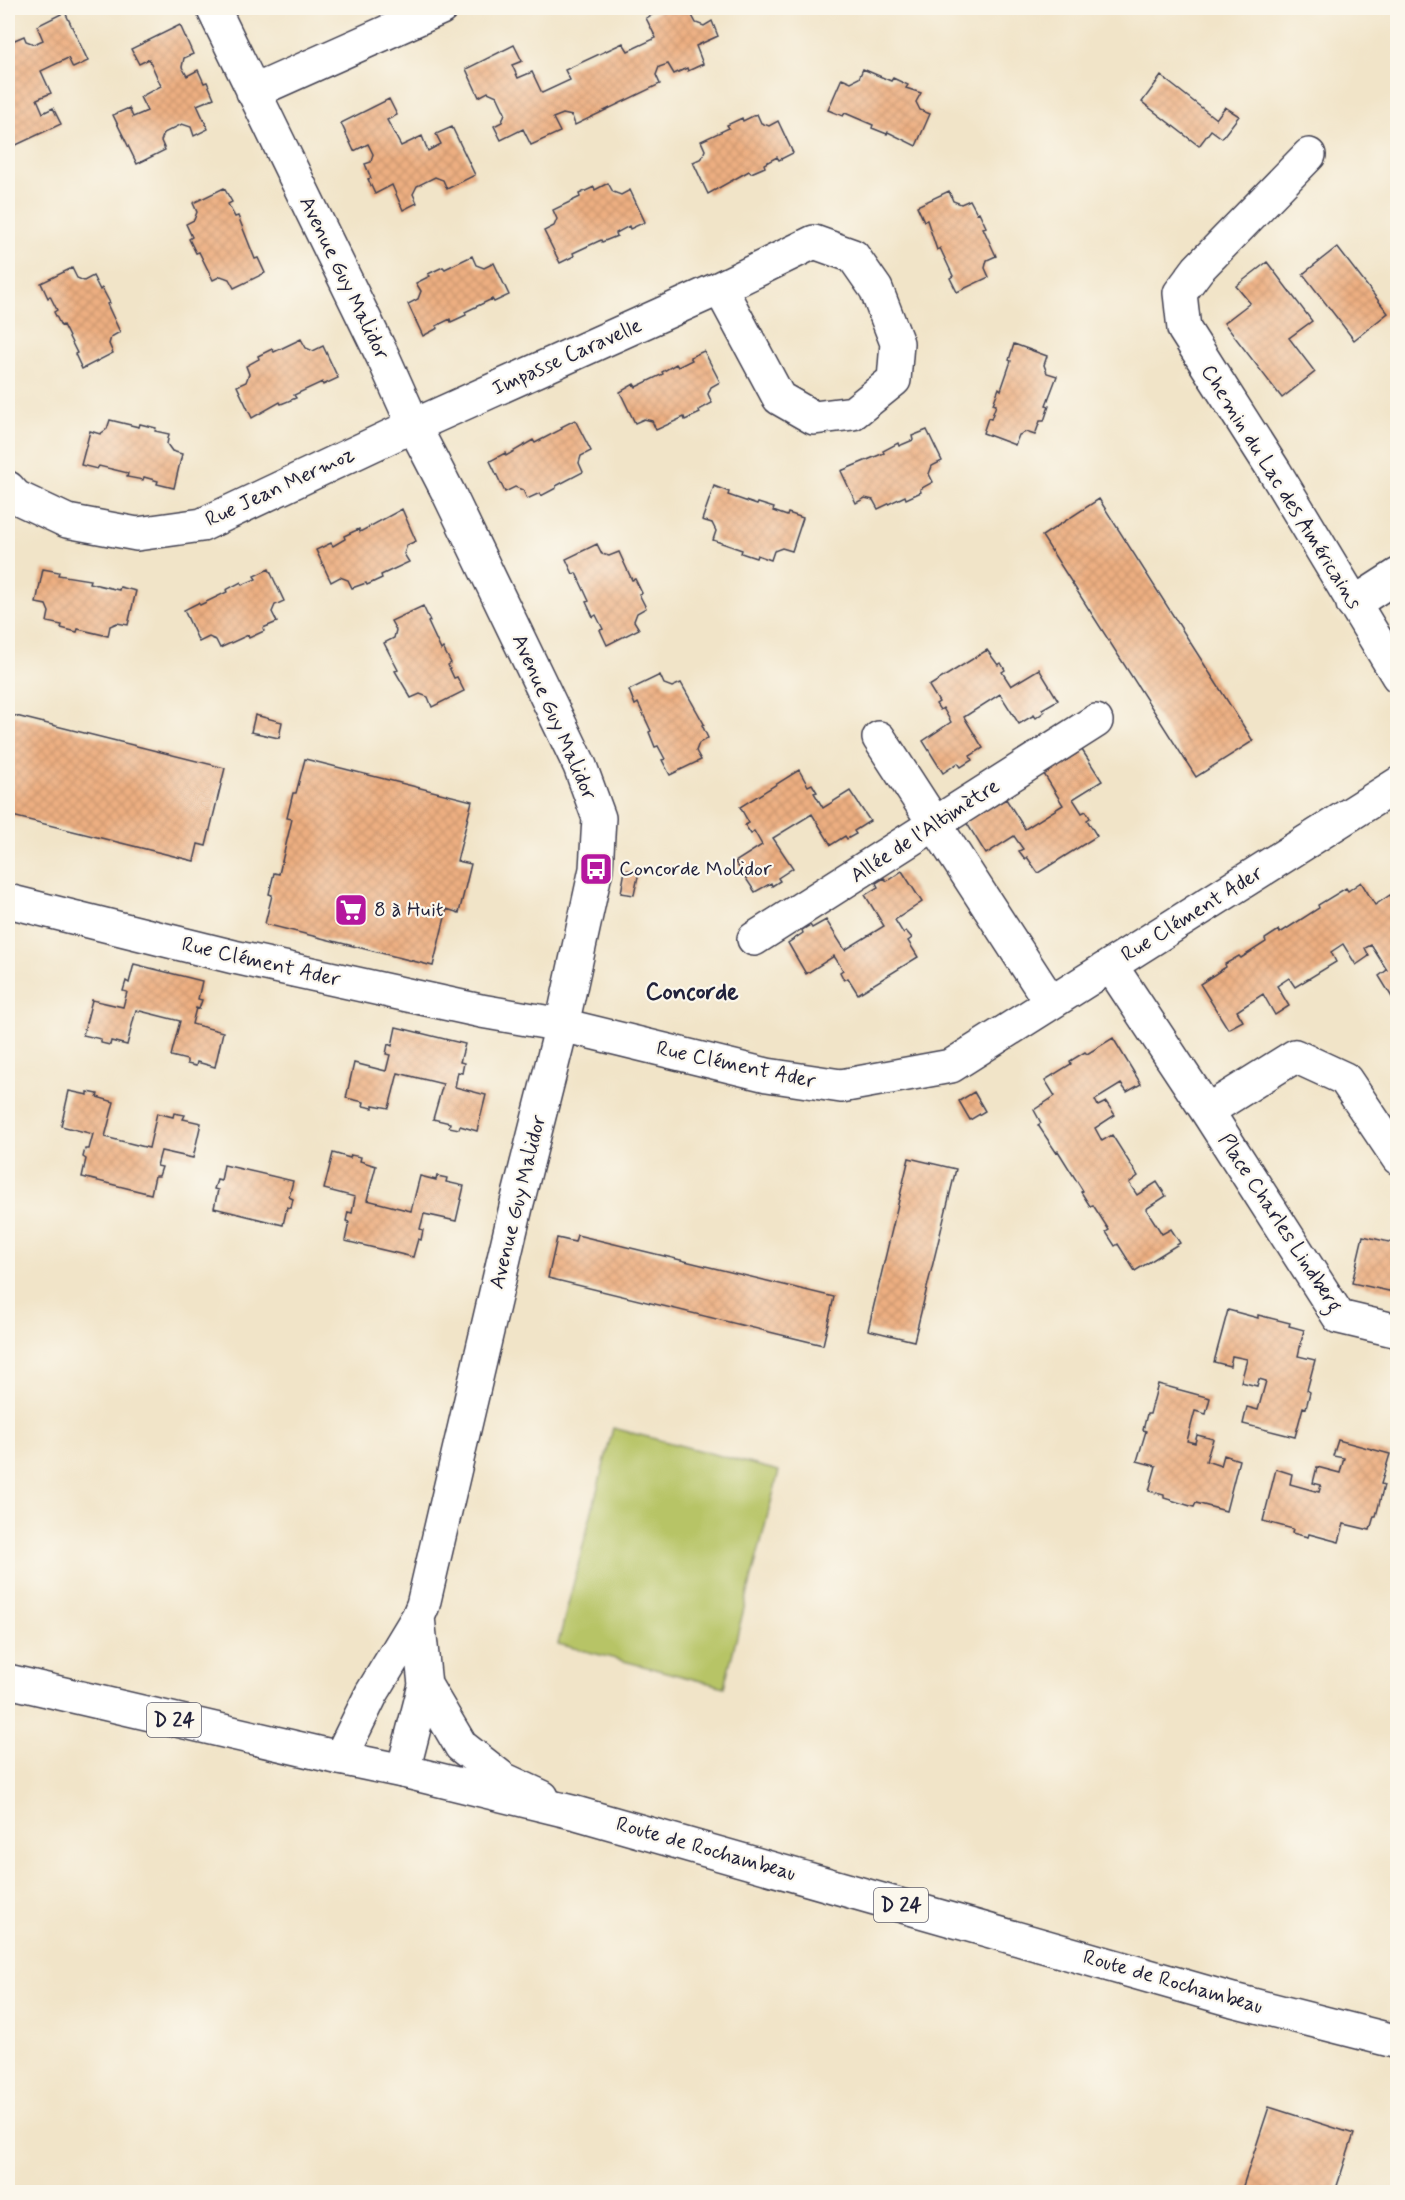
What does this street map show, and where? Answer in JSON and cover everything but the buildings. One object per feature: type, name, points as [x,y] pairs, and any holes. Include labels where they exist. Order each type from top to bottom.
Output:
[{"type":"street","name":"Avenue Guy Malidor","points":[[213,8],[575,756],[599,818],[596,869],[562,1025],[516,1207],[423,1605],[372,1693],[340,1758]]},
{"type":"street","points":[[253,92],[441,8]]},
{"type":"street","name":"Chemin du Lac des Américains","points":[[1309,155],[1197,269],[1180,293],[1184,329],[1275,472],[1398,676]]},
{"type":"street","name":"Impasse Caravelle","points":[[414,426],[720,288],[814,242],[853,256],[876,290],[897,343],[894,380],[853,413],[814,418],[779,398],[720,288]]},
{"type":"street","name":"Rue Jean Mermoz","points":[[8,488],[16,497],[67,521],[137,534],[202,525],[414,426]]},
{"type":"street","points":[[1353,604],[1398,575]]},
{"type":"street","name":"Allée de l'Altimètre","points":[[754,939],[935,826],[1096,721]]},
{"type":"street","points":[[879,738],[1051,1003]]},
{"type":"street","name":"Rue Clément Ader","points":[[8,901],[234,957],[481,1011],[562,1025],[767,1075],[841,1086],[951,1066],[1398,784]]},
{"type":"street","name":"Place Charles Lindberg","points":[[1111,966],[1339,1317],[1398,1331]]},
{"type":"street","name":"Place Charles Lindberg","points":[[1207,1112],[1295,1056],[1345,1079],[1398,1158]]},
{"type":"street","name":"Avenue Guy Malidor","points":[[403,1771],[425,1685],[418,1617]]},
{"type":"street","name":"Route de Rochambeau","points":[[8,1681],[576,1813],[1222,1997],[1398,2042]]},
{"type":"street","name":"Avenue Guy Malidor","points":[[425,1685],[461,1746],[503,1779],[576,1813]]},
{"type":"green space","points":[[613,1428],[779,1471],[724,1687],[558,1644]]},
{"type":"place","name":"Concorde Molidor","points":[[596,869]]},
{"type":"place","name":"8 à Huit","points":[[351,910]]},
{"type":"district","name":"Concorde","points":[[692,992]]}]
